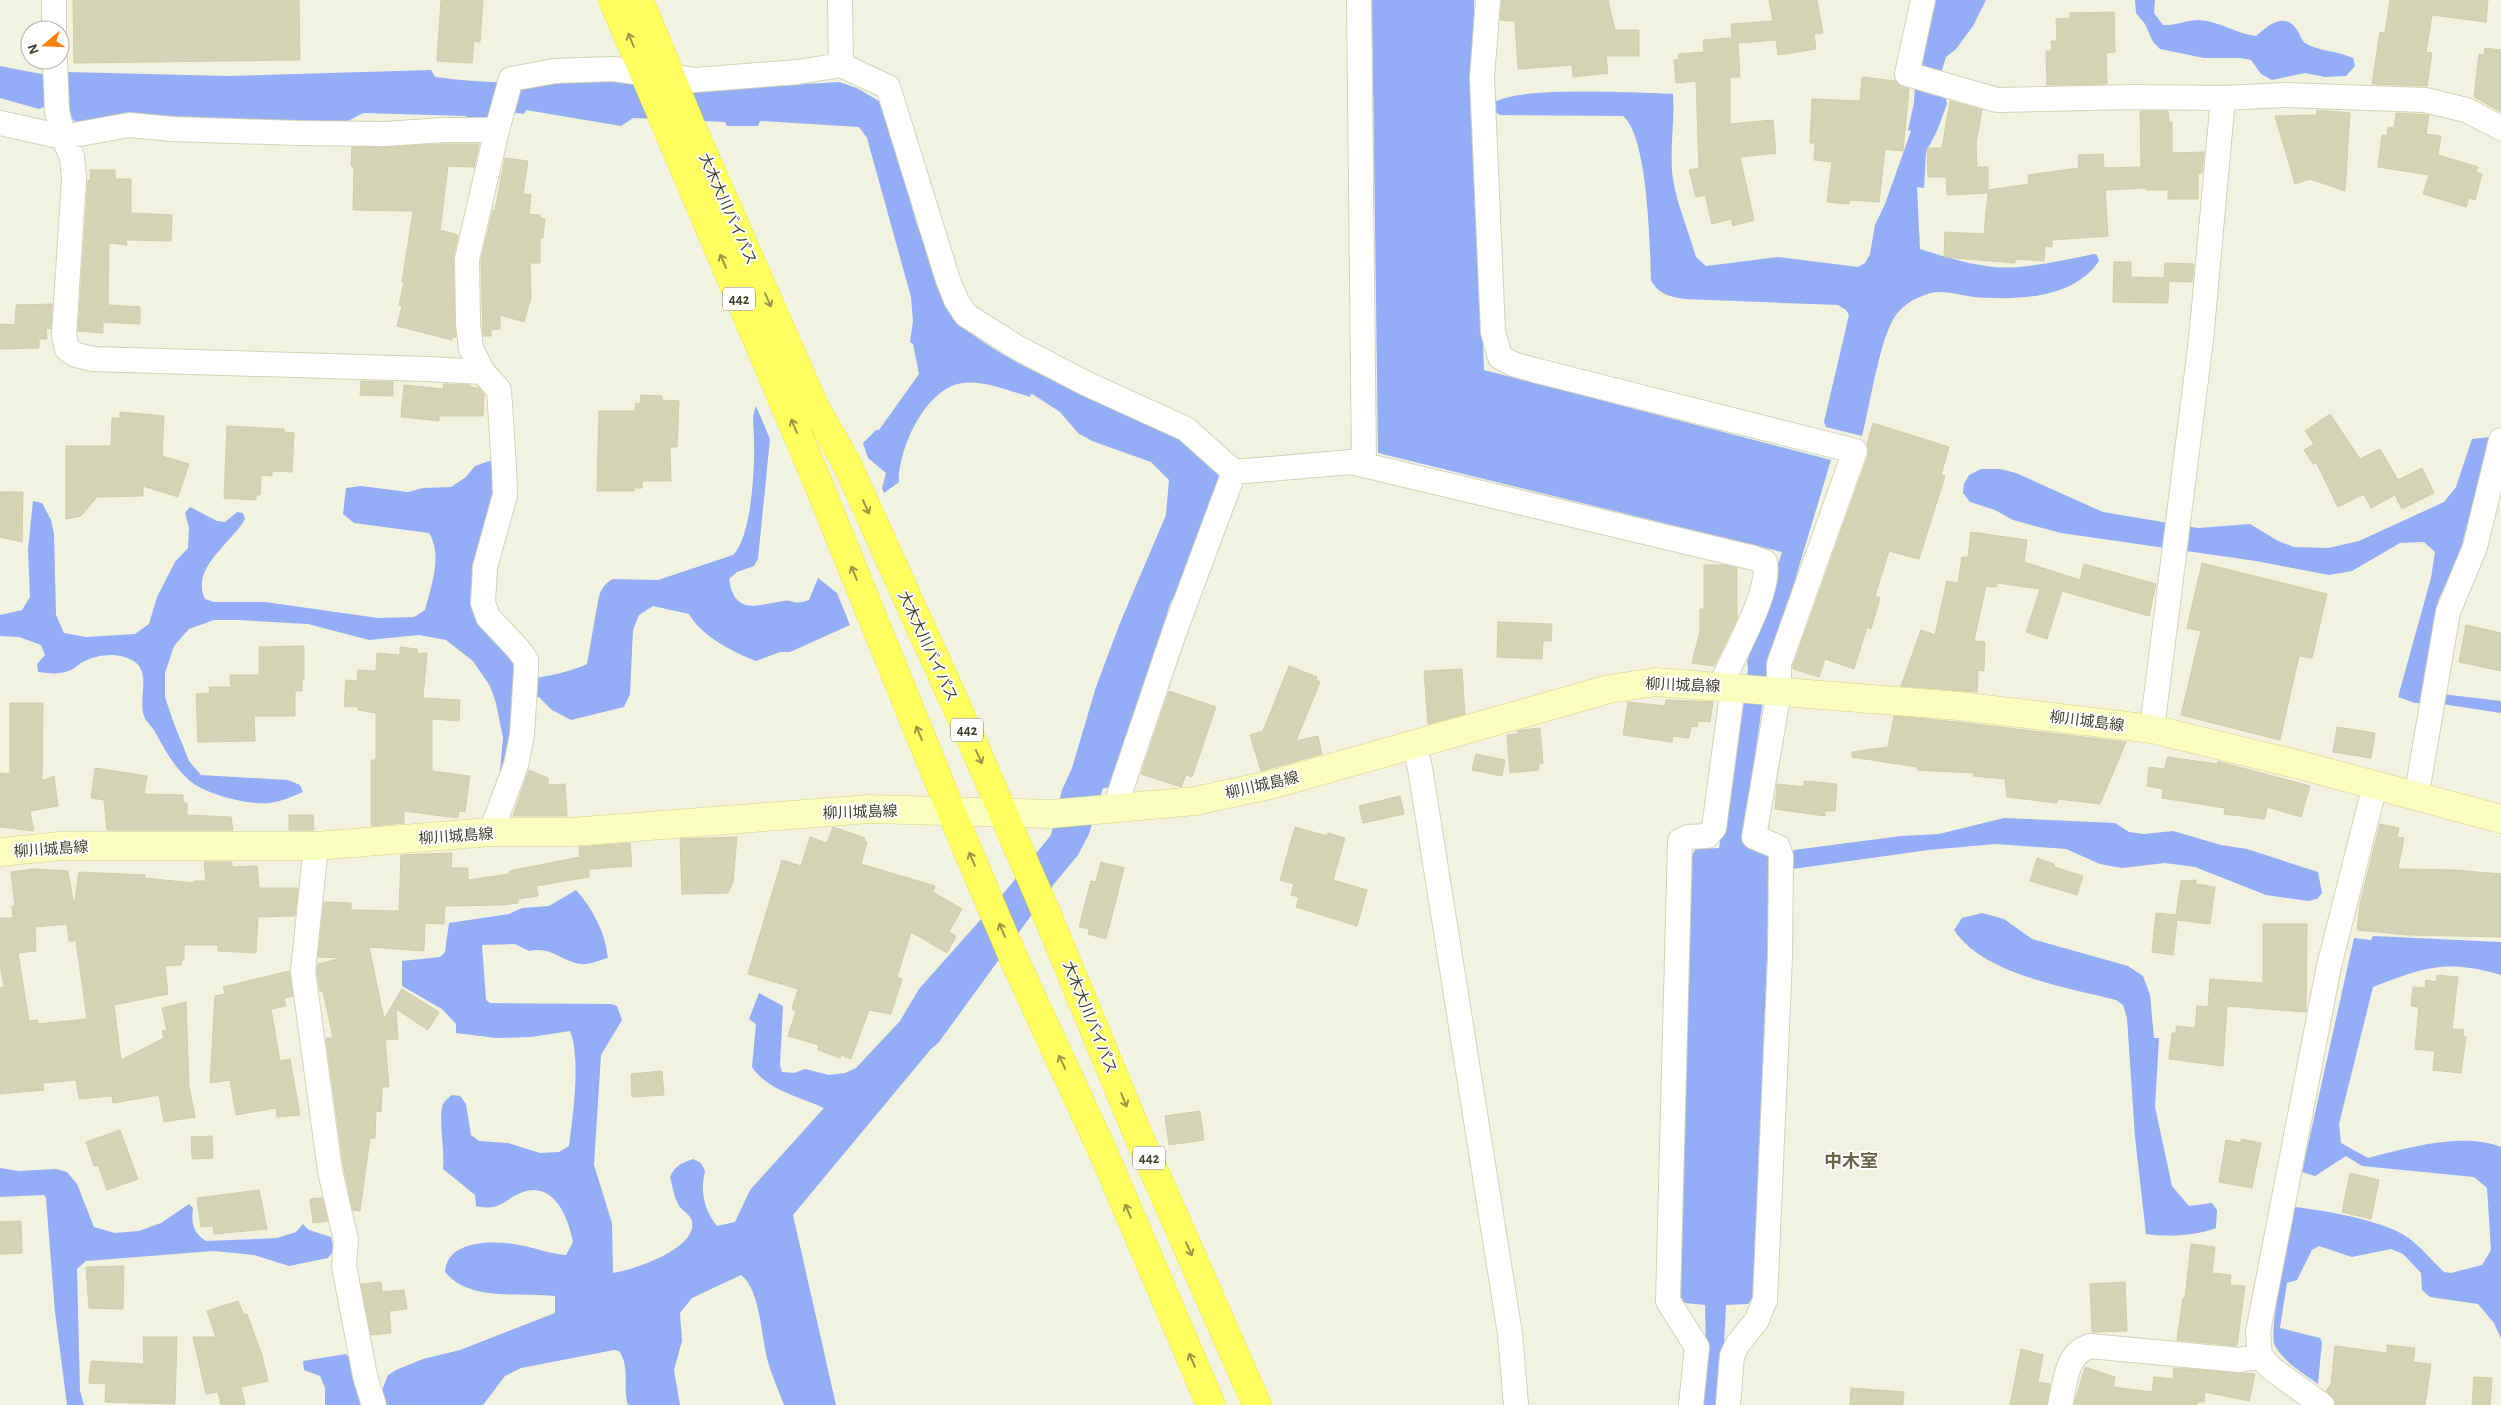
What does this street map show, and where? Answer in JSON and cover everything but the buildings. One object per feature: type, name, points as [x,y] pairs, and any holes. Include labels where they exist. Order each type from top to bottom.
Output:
[{"type":"highway","name":"大木大川バイパス","points":[[613,0],[692,128],[816,408],[846,462],[1024,860],[1136,1130],[1257,1405]]},
{"type":"highway","name":"大木大川バイパス","points":[[639,0],[660,77],[665,127],[813,471],[1013,957],[1103,1152],[1211,1405]]},
{"type":"main road","name":"柳川城島線","points":[[0,852],[60,846],[316,846],[491,832],[571,832],[869,810],[951,810],[1051,814],[1195,800],[1264,786],[1630,684],[1656,682],[1959,706],[2152,729],[2501,819]]},
{"type":"street","points":[[54,0],[54,20]]},
{"type":"street","points":[[840,0],[841,65]]},
{"type":"street","points":[[1359,0],[1364,465]]},
{"type":"street","points":[[1488,0],[1482,78],[1493,332],[1500,357],[1534,370],[1855,451],[1778,664],[1776,691],[1754,837],[1778,847],[1781,856],[1780,958],[1765,1300],[1757,1320],[1732,1356],[1728,1405]]},
{"type":"street","points":[[1923,0],[1907,74],[1997,100],[2132,97],[2222,98],[2294,95],[2425,100],[2466,110],[2501,128]]},
{"type":"street","points":[[491,832],[518,757],[522,735],[526,660],[488,617],[483,603],[486,567],[505,495],[499,390],[483,372],[471,348],[468,323],[467,258],[498,125],[511,79],[555,71],[613,69],[660,77],[695,80],[798,72],[841,65],[888,87],[948,280],[956,300],[966,315],[1018,348],[1085,383],[1186,429],[1234,472],[1351,462],[1765,562],[1768,572],[1732,687],[1714,828],[1707,836],[1688,837],[1680,841],[1668,1301],[1697,1347],[1691,1405]]},
{"type":"street","points":[[55,70],[57,111],[72,157],[74,178],[64,335],[67,349],[76,355],[93,359],[418,368],[483,372]]},
{"type":"street","points":[[2152,729],[2201,340],[2222,98]]},
{"type":"street","points":[[0,123],[64,137],[130,124],[172,129],[318,134],[385,134],[498,125]]},
{"type":"street","points":[[2416,798],[2448,612],[2475,547],[2501,440]]},
{"type":"street","points":[[1109,808],[1234,472]]},
{"type":"street","points":[[1414,744],[1420,768],[1509,1325],[1516,1405]]},
{"type":"street","points":[[2322,1405],[2272,1369],[2260,1356],[2258,1332],[2329,966],[2375,785]]},
{"type":"street","points":[[316,846],[303,971],[330,1172],[346,1240],[344,1266],[365,1376],[374,1405]]},
{"type":"street","points":[[2060,1405],[2072,1357],[2079,1350],[2090,1346],[2239,1360],[2260,1356]]},
{"type":"water","points":[[1372,0],[1474,0],[1474,108],[1484,370],[1831,460],[1767,673],[1742,843],[1771,854],[1754,1296],[1748,1304],[1726,1305],[1721,1405],[1701,1405],[1706,1355],[1705,1305],[1685,1303],[1679,1295],[1692,855],[1696,849],[1719,848],[1744,702],[1747,662],[1782,552],[1378,453]]},
{"type":"water","points":[[1935,0],[1986,0],[1973,26],[1956,49],[1946,57],[1941,73],[1947,104],[1937,131],[1926,152],[1924,188],[1917,187],[1920,249],[1969,263],[1993,267],[2027,266],[2094,254],[2097,255],[2099,261],[2088,274],[2074,284],[2042,295],[1989,298],[1936,292],[1921,296],[1907,304],[1896,315],[1885,339],[1862,436],[1826,427],[1824,422],[1849,315],[1846,310],[1838,305],[1685,299],[1669,296],[1661,292],[1651,280],[1650,243],[1643,168],[1638,145],[1631,127],[1623,116],[1500,115],[1495,112],[1495,102],[1509,97],[1529,94],[1608,92],[1673,94],[1673,179],[1680,209],[1696,257],[1706,266],[1778,257],[1858,267],[1865,263],[1870,254],[1875,225],[1885,204],[1911,131],[1908,130],[1914,103],[1915,84],[1925,70],[1922,66]]},
{"type":"water","points":[[2135,0],[2155,0],[2154,13],[2163,25],[2198,20],[2256,36],[2271,24],[2287,21],[2297,30],[2305,43],[2353,58],[2355,66],[2346,76],[2325,77],[2305,73],[2272,80],[2261,74],[2251,60],[2240,58],[2204,58],[2160,49],[2153,42],[2145,24],[2136,13]]},
{"type":"water","points":[[0,66],[46,75],[65,72],[228,76],[431,70],[435,77],[511,83],[587,81],[590,76],[742,83],[744,88],[839,82],[857,88],[879,101],[889,118],[916,222],[948,309],[962,325],[1007,357],[1186,442],[1207,459],[1216,470],[1222,482],[1208,524],[1170,604],[1112,787],[1103,788],[1089,834],[1078,855],[1054,884],[939,1042],[931,1049],[793,1215],[836,1405],[784,1405],[771,1373],[753,1292],[748,1282],[741,1275],[692,1298],[680,1313],[682,1341],[674,1370],[680,1405],[628,1405],[625,1364],[619,1351],[614,1350],[521,1368],[505,1376],[483,1405],[325,1405],[325,1388],[320,1376],[304,1370],[303,1361],[346,1354],[380,1395],[388,1375],[396,1370],[423,1359],[460,1350],[555,1313],[555,1296],[481,1292],[467,1288],[455,1281],[445,1272],[448,1261],[464,1247],[489,1243],[514,1244],[566,1255],[573,1242],[568,1224],[559,1206],[553,1198],[545,1193],[536,1190],[526,1191],[492,1207],[476,1206],[475,1195],[443,1169],[441,1122],[442,1107],[445,1102],[452,1095],[460,1096],[466,1104],[471,1135],[479,1141],[508,1143],[540,1153],[559,1152],[569,1146],[576,1071],[570,1031],[531,1037],[496,1038],[456,1033],[456,1024],[442,1009],[402,986],[402,961],[440,957],[445,952],[449,923],[509,914],[522,908],[549,906],[576,890],[588,905],[597,921],[604,939],[608,958],[581,964],[544,950],[529,951],[515,944],[482,945],[486,1000],[490,1003],[611,1004],[617,1006],[622,1020],[601,1055],[594,1165],[612,1223],[613,1273],[634,1268],[662,1256],[685,1241],[691,1232],[692,1222],[689,1215],[678,1204],[670,1177],[679,1165],[685,1162],[693,1159],[701,1163],[705,1171],[704,1200],[717,1226],[735,1222],[750,1190],[824,1108],[775,1088],[752,1067],[756,1024],[749,1019],[759,993],[783,1006],[780,1065],[782,1072],[794,1073],[805,1069],[829,1075],[845,1073],[856,1068],[900,1021],[919,989],[998,900],[1051,835],[1062,790],[1072,768],[1096,687],[1120,623],[1166,515],[1169,480],[1151,462],[1092,441],[1078,433],[1060,412],[1034,395],[1031,394],[1030,397],[994,386],[966,383],[946,389],[934,398],[924,410],[908,439],[903,454],[899,482],[884,493],[882,488],[886,473],[868,458],[863,443],[876,430],[879,430],[919,374],[913,344],[910,342],[913,321],[911,297],[867,138],[859,127],[760,121],[758,126],[727,126],[725,122],[633,118],[621,126],[526,110],[524,114],[511,112],[483,121],[467,118],[466,116],[363,113],[335,128],[91,129],[76,122],[67,115],[66,108],[44,107],[39,109],[0,98]]},
{"type":"water","points":[[756,406],[770,439],[758,559],[754,566],[737,572],[729,579],[732,591],[736,599],[748,605],[756,606],[787,601],[799,602],[809,600],[818,578],[837,593],[850,625],[790,652],[780,652],[756,661],[728,648],[709,636],[694,622],[689,614],[653,606],[639,615],[633,630],[630,694],[624,707],[571,720],[552,710],[539,697],[520,701],[505,777],[499,781],[503,738],[496,703],[490,686],[473,661],[446,640],[419,635],[369,640],[308,624],[238,620],[214,620],[189,629],[174,646],[165,673],[165,697],[189,761],[201,775],[288,780],[300,785],[303,792],[278,801],[261,803],[240,801],[207,791],[190,781],[179,770],[144,716],[142,673],[140,667],[135,662],[122,656],[108,655],[87,660],[72,670],[64,672],[38,672],[37,664],[45,655],[41,645],[19,637],[0,636],[0,615],[22,610],[30,597],[28,550],[33,501],[42,503],[51,520],[54,534],[56,615],[64,633],[86,637],[135,634],[149,624],[157,597],[175,562],[188,548],[189,528],[185,513],[190,507],[217,521],[225,522],[237,512],[243,513],[245,519],[207,567],[203,577],[202,588],[205,599],[214,602],[265,602],[378,618],[414,617],[425,610],[433,581],[435,551],[429,533],[354,523],[343,514],[346,488],[361,486],[408,492],[423,488],[451,487],[466,477],[475,466],[495,459],[495,491],[474,592],[484,631],[513,657],[521,679],[572,670],[587,664],[599,597],[602,588],[607,583],[613,579],[658,580],[733,555],[744,533],[751,501],[754,467],[753,419]]},
{"type":"water","points":[[2490,437],[2460,552],[2438,601],[2425,692],[2501,701],[2501,713],[2442,704],[2415,703],[2398,697],[2431,578],[2435,552],[2424,542],[2400,543],[2352,571],[2329,575],[2256,561],[2061,533],[2013,520],[1995,510],[1970,502],[1963,493],[1964,484],[1969,475],[1981,469],[2000,469],[2016,473],[2103,512],[2198,528],[2250,524],[2278,541],[2294,547],[2328,548],[2359,541],[2444,502],[2456,487],[2472,439]]},
{"type":"water","points":[[2004,818],[2115,823],[2129,832],[2144,834],[2173,831],[2221,845],[2247,849],[2318,872],[2322,893],[2317,899],[2308,901],[2266,895],[2195,867],[2165,863],[2122,868],[2100,864],[2066,849],[1996,844],[1928,850],[1793,869],[1791,853],[1794,850],[1901,836],[1939,834]]},
{"type":"water","points":[[1982,913],[2004,919],[2032,939],[2128,966],[2143,976],[2150,995],[2154,1038],[2159,1038],[2155,1107],[2172,1186],[2189,1206],[2212,1203],[2217,1210],[2216,1228],[2182,1235],[2146,1234],[2135,1137],[2127,1018],[2123,1005],[2116,1000],[2028,977],[1985,958],[1968,945],[1954,930],[1962,918]]},
{"type":"water","points":[[2373,936],[2501,942],[2501,975],[2465,967],[2450,966],[2407,974],[2373,987],[2339,1124],[2341,1143],[2368,1158],[2417,1146],[2452,1141],[2469,1141],[2501,1147],[2501,1339],[2494,1323],[2478,1304],[2430,1297],[2422,1290],[2421,1273],[2403,1254],[2391,1249],[2352,1257],[2319,1246],[2312,1250],[2297,1280],[2287,1283],[2280,1328],[2320,1338],[2322,1342],[2318,1384],[2284,1358],[2275,1346],[2273,1337],[2277,1302],[2295,1207],[2351,1216],[2393,1229],[2415,1243],[2444,1272],[2451,1273],[2482,1265],[2491,1250],[2487,1188],[2474,1177],[2362,1166],[2346,1156],[2315,1176],[2302,1172],[2354,938],[2371,940]]},
{"type":"water","points":[[0,1168],[19,1171],[56,1169],[67,1172],[77,1184],[94,1227],[115,1233],[139,1231],[161,1223],[189,1204],[193,1208],[192,1218],[194,1227],[198,1234],[206,1241],[277,1238],[296,1232],[303,1224],[309,1230],[331,1237],[334,1250],[328,1258],[289,1266],[254,1255],[213,1251],[86,1261],[77,1269],[80,1391],[84,1405],[67,1405],[55,1312],[46,1198],[44,1195],[0,1197]]},
{"type":"district","name":"中木室","points":[[1851,1161]]}]
